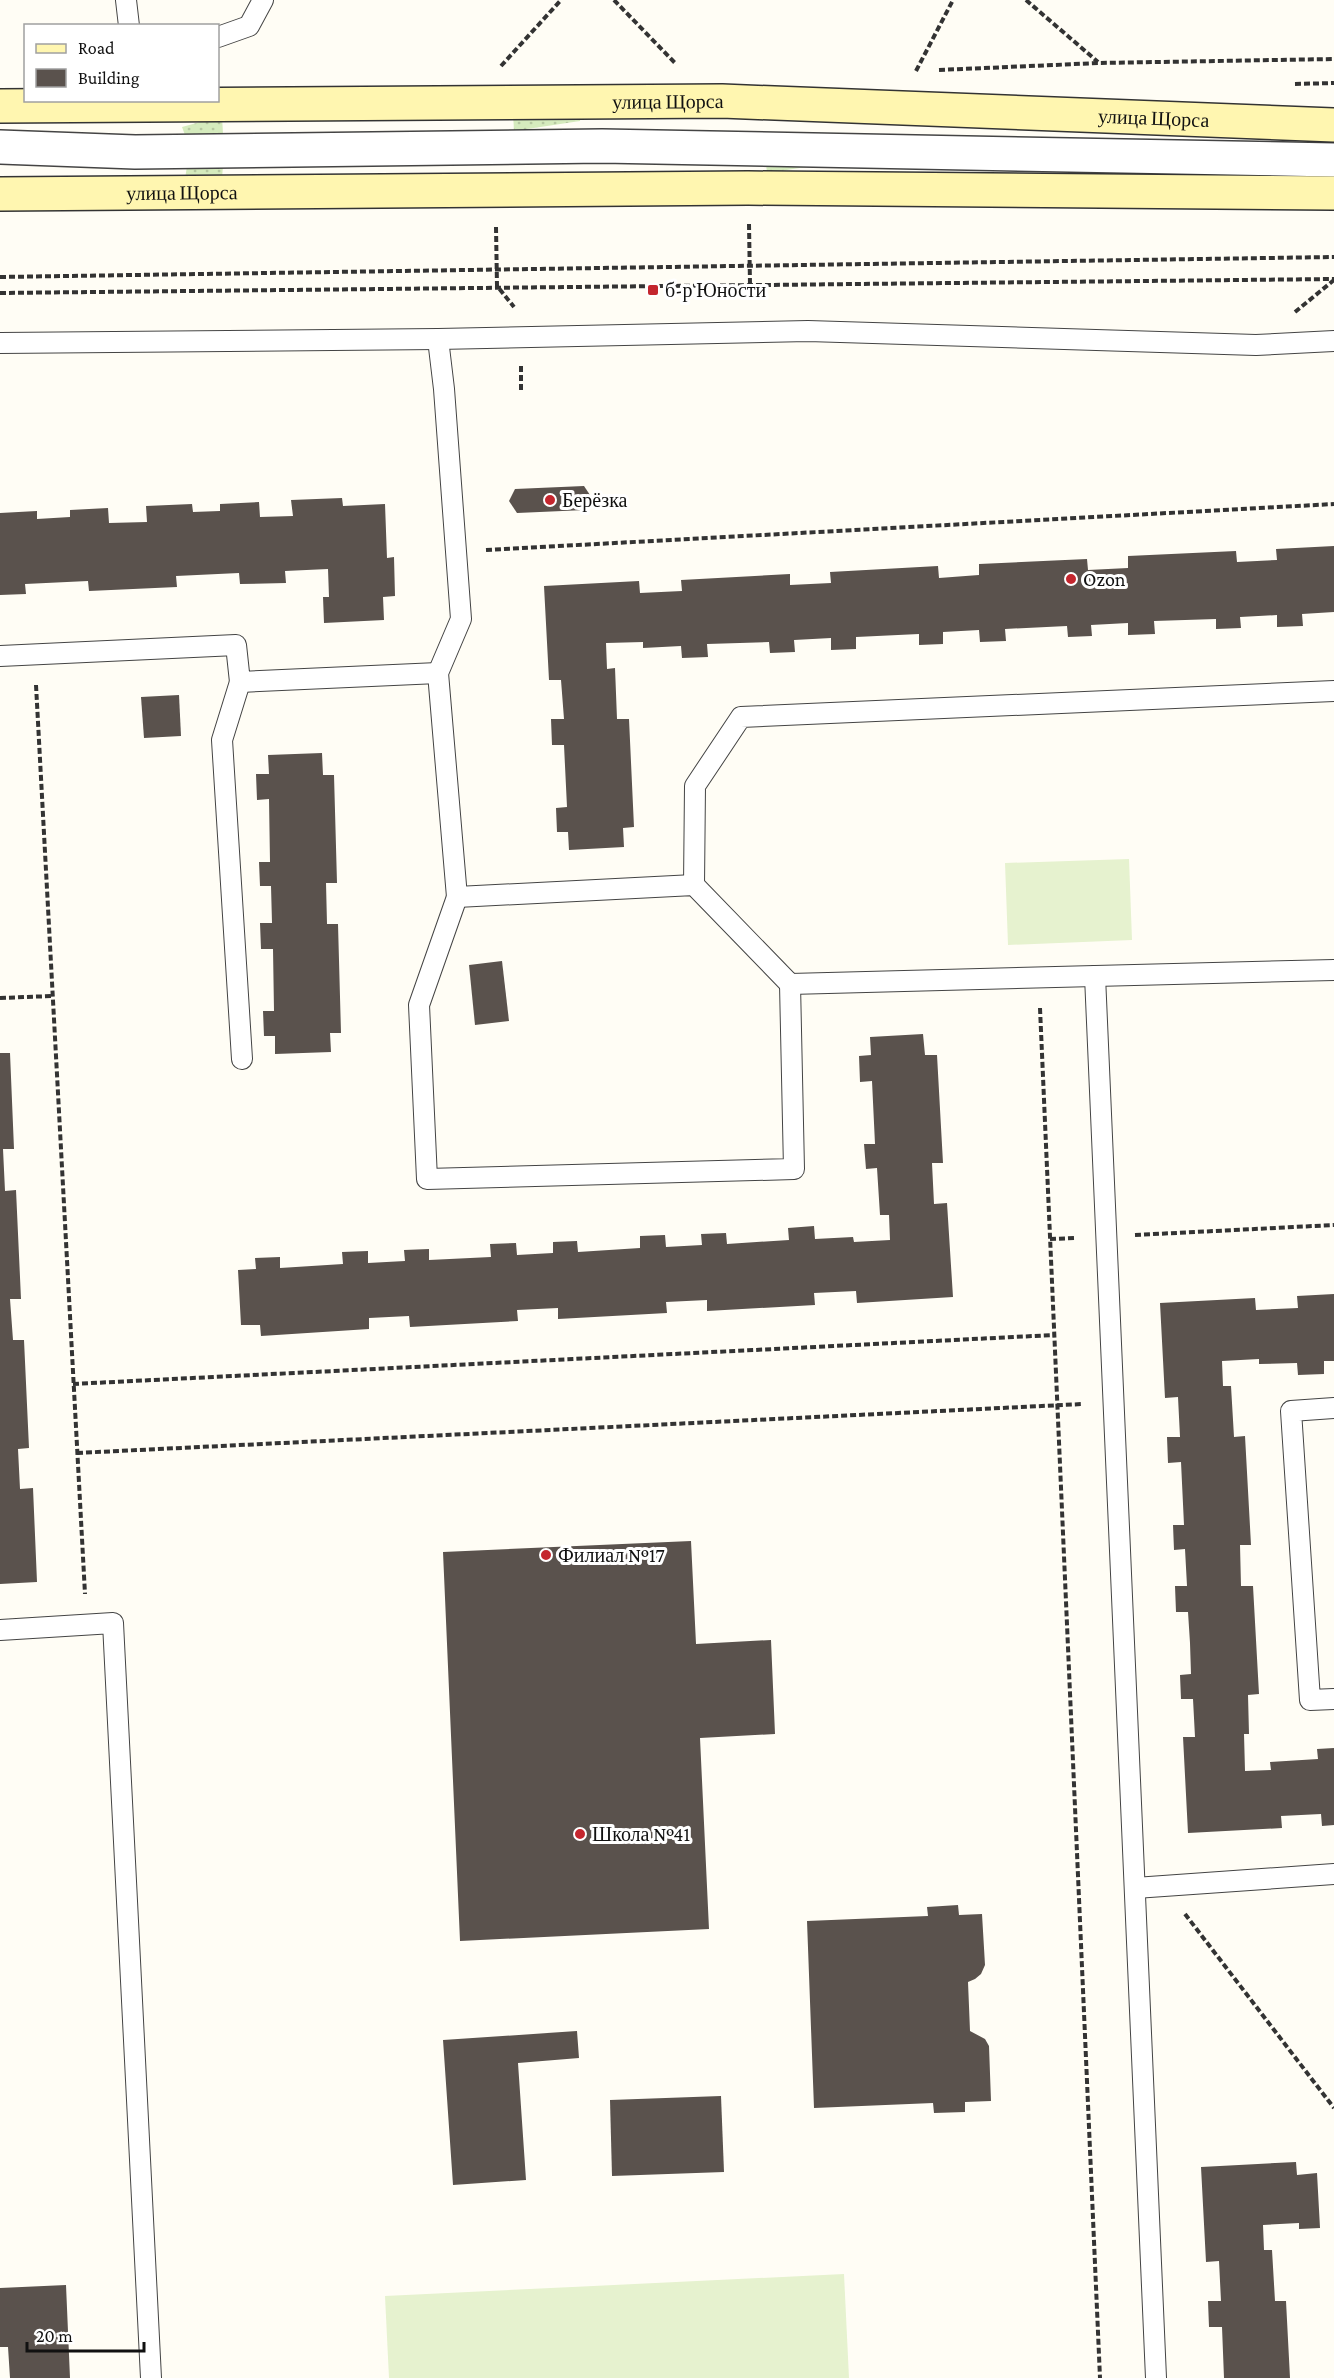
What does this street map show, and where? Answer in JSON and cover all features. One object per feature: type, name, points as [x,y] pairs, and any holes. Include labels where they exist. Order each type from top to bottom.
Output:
[{"type":"main road","name":"улица Щорса","points":[[0,106],[135,103],[722,100],[1334,125]]},
{"type":"main road","name":"улица Щорса","points":[[0,194],[748,188],[1334,194]]},
{"type":"street","name":"улица Щорса","points":[[135,152],[602,146],[1334,160]]},
{"type":"street","points":[[0,147],[135,152]]},
{"type":"street","points":[[0,159],[135,152]]},
{"type":"lane","points":[[126,0],[129,24]]},
{"type":"lane","points":[[219,37],[249,26],[263,0]]},
{"type":"lane","points":[[0,343],[438,339],[808,331],[1256,345],[1334,341]]},
{"type":"lane","points":[[438,339],[444,389],[461,619],[438,673],[457,897],[419,1005],[427,1179],[794,1169],[790,984],[694,885],[695,786],[741,717],[1334,691]]},
{"type":"lane","points":[[0,656],[236,645],[240,682],[222,740],[242,1059]]},
{"type":"lane","points":[[240,682],[438,673]]},
{"type":"lane","points":[[457,897],[694,885]]},
{"type":"lane","points":[[790,984],[1334,970]]},
{"type":"lane","points":[[1095,976],[1156,2378]]},
{"type":"lane","points":[[1334,1408],[1291,1411],[1310,1701],[1334,1699]]},
{"type":"lane","points":[[0,1630],[113,1623],[151,2378]]},
{"type":"lane","points":[[1135,1888],[1334,1874]]},
{"type":"path","points":[[495,73],[561,0]]},
{"type":"path","points":[[614,0],[677,65]]},
{"type":"path","points":[[916,71],[952,0]]},
{"type":"path","points":[[1026,0],[1099,63]]},
{"type":"path","points":[[0,277],[1334,257]]},
{"type":"path","points":[[0,293],[1334,279]]},
{"type":"path","points":[[456,552],[1334,504]]},
{"type":"path","points":[[34,654],[86,1625]]},
{"type":"path","points":[[1038,977],[1100,2378]]},
{"type":"path","points":[[0,998],[52,996]]},
{"type":"path","points":[[1050,1239],[1334,1225]]},
{"type":"path","points":[[74,1384],[1054,1335]]},
{"type":"path","points":[[77,1453],[1057,1404]]},
{"type":"path","points":[[1162,1885],[1225,1963],[1334,2108]]},
{"type":"green space","points":[[581,112],[580,121],[514,131],[513,113]]},
{"type":"green space","points":[[222,116],[223,134],[185,135],[182,127]]},
{"type":"green space","points":[[765,155],[832,163],[767,173]]},
{"type":"green space","points":[[223,166],[222,178],[185,178],[187,167]]},
{"type":"green space","points":[[1129,859],[1132,940],[1008,945],[1005,863]]},
{"type":"green space","points":[[844,2274],[849,2378],[389,2378],[385,2296]]},
{"type":"building","name":"Берёзка","points":[[584,486],[592,498],[585,510],[517,513],[509,501],[515,489]]},
{"type":"building","points":[[342,498],[343,506],[385,504],[387,558],[394,557],[395,596],[383,597],[384,620],[324,623],[323,597],[329,597],[328,569],[285,571],[286,583],[240,584],[239,573],[176,576],[177,587],[89,591],[88,581],[25,584],[26,594],[0,595],[0,513],[37,511],[37,519],[70,517],[70,510],[108,508],[109,523],[147,522],[146,506],[192,504],[193,512],[220,511],[220,504],[259,502],[260,517],[293,516],[291,500]]},
{"type":"building","points":[[1334,546],[1334,612],[1302,614],[1303,626],[1277,627],[1277,615],[1240,617],[1241,628],[1216,629],[1216,619],[1154,621],[1155,634],[1128,635],[1128,623],[1091,625],[1092,636],[1068,637],[1067,626],[1005,629],[1006,641],[980,642],[979,630],[943,632],[943,644],[919,645],[919,634],[856,637],[856,649],[831,650],[831,638],[794,640],[795,652],[770,653],[769,642],[707,644],[708,657],[682,658],[681,646],[643,648],[643,642],[606,643],[607,669],[615,668],[617,719],[629,719],[634,827],[623,828],[624,847],[569,850],[568,832],[557,832],[556,808],[567,807],[564,745],[552,745],[551,719],[564,719],[561,680],[549,680],[544,586],[639,581],[640,593],[682,591],[681,580],[790,574],[790,585],[831,583],[830,572],[938,566],[939,578],[979,575],[979,564],[1087,559],[1088,570],[1128,568],[1128,556],[1236,551],[1237,562],[1277,560],[1276,549]]},
{"type":"building","points":[[179,695],[181,736],[144,738],[141,697]]},
{"type":"building","points":[[322,753],[323,775],[334,775],[337,883],[326,883],[327,924],[338,924],[341,1033],[330,1033],[331,1052],[275,1054],[275,1036],[264,1036],[263,1011],[274,1011],[273,949],[261,949],[260,923],[272,923],[271,886],[260,886],[259,862],[270,862],[269,799],[257,800],[256,774],[269,774],[268,755]]},
{"type":"building","points":[[502,961],[509,1021],[475,1025],[469,965]]},
{"type":"building","points":[[923,1034],[925,1055],[937,1055],[943,1163],[932,1163],[934,1204],[947,1203],[953,1297],[857,1303],[856,1291],[814,1293],[815,1305],[707,1311],[707,1300],[666,1302],[667,1313],[558,1319],[558,1308],[517,1310],[518,1321],[410,1327],[409,1316],[369,1318],[369,1329],[261,1336],[260,1325],[241,1325],[238,1270],[256,1269],[255,1258],[280,1257],[280,1268],[343,1264],[342,1252],[368,1251],[368,1263],[405,1261],[404,1250],[429,1249],[429,1260],[491,1257],[490,1244],[516,1243],[517,1255],[553,1253],[553,1242],[577,1241],[578,1252],[640,1248],[640,1236],[665,1235],[666,1247],[702,1245],[701,1234],[726,1233],[727,1244],[789,1240],[788,1228],[814,1226],[815,1239],[853,1237],[854,1242],[890,1240],[889,1215],[880,1215],[877,1168],[866,1169],[864,1144],[875,1144],[872,1081],[860,1082],[859,1056],[871,1055],[870,1037]]},
{"type":"building","points":[[0,1053],[10,1053],[14,1149],[3,1149],[5,1191],[16,1190],[21,1299],[10,1299],[13,1340],[24,1340],[29,1448],[18,1449],[20,1489],[33,1488],[37,1582],[0,1584]]},
{"type":"building","points":[[1334,1294],[1334,1361],[1324,1361],[1324,1374],[1298,1375],[1297,1363],[1259,1364],[1259,1359],[1222,1361],[1223,1386],[1231,1386],[1234,1437],[1245,1436],[1251,1545],[1240,1545],[1241,1586],[1253,1586],[1259,1694],[1248,1695],[1249,1734],[1244,1734],[1245,1771],[1271,1770],[1270,1762],[1318,1759],[1317,1749],[1334,1748],[1334,1825],[1322,1826],[1321,1814],[1281,1816],[1282,1828],[1188,1833],[1183,1737],[1195,1737],[1193,1699],[1181,1699],[1180,1675],[1191,1674],[1190,1643],[1188,1612],[1176,1612],[1175,1586],[1187,1586],[1185,1549],[1174,1550],[1173,1525],[1184,1525],[1181,1462],[1168,1463],[1167,1437],[1180,1437],[1178,1397],[1165,1398],[1160,1303],[1255,1298],[1256,1310],[1298,1308],[1297,1296]]},
{"type":"building","name":"Школа №41","points":[[691,1541],[696,1644],[771,1640],[775,1734],[700,1738],[709,1929],[460,1941],[443,1552]]},
{"type":"building","points":[[958,1905],[959,1915],[982,1914],[985,1965],[981,1974],[968,1982],[970,2031],[985,2039],[989,2046],[991,2101],[965,2102],[965,2112],[934,2113],[933,2103],[814,2108],[807,1921],[928,1916],[927,1907]]},
{"type":"building","points":[[577,2031],[579,2058],[518,2063],[526,2180],[453,2185],[443,2040]]},
{"type":"building","points":[[721,2096],[724,2172],[612,2176],[610,2100]]},
{"type":"building","points":[[1296,2162],[1297,2175],[1317,2173],[1320,2228],[1299,2229],[1299,2223],[1263,2225],[1264,2250],[1272,2250],[1275,2301],[1286,2301],[1290,2378],[1224,2378],[1222,2327],[1209,2327],[1208,2301],[1221,2301],[1219,2261],[1206,2262],[1201,2167]]},
{"type":"building","points":[[66,2285],[70,2378],[10,2378],[8,2347],[0,2347],[0,2288]]},
{"type":"place","name":"б-р Юности","points":[[653,290]]},
{"type":"place","name":"Берёзка","points":[[550,500]]},
{"type":"place","name":"Ozon","points":[[1071,579]]},
{"type":"place","name":"Филиал №17","points":[[546,1555]]},
{"type":"place","name":"Школа №41","points":[[580,1834]]}]
